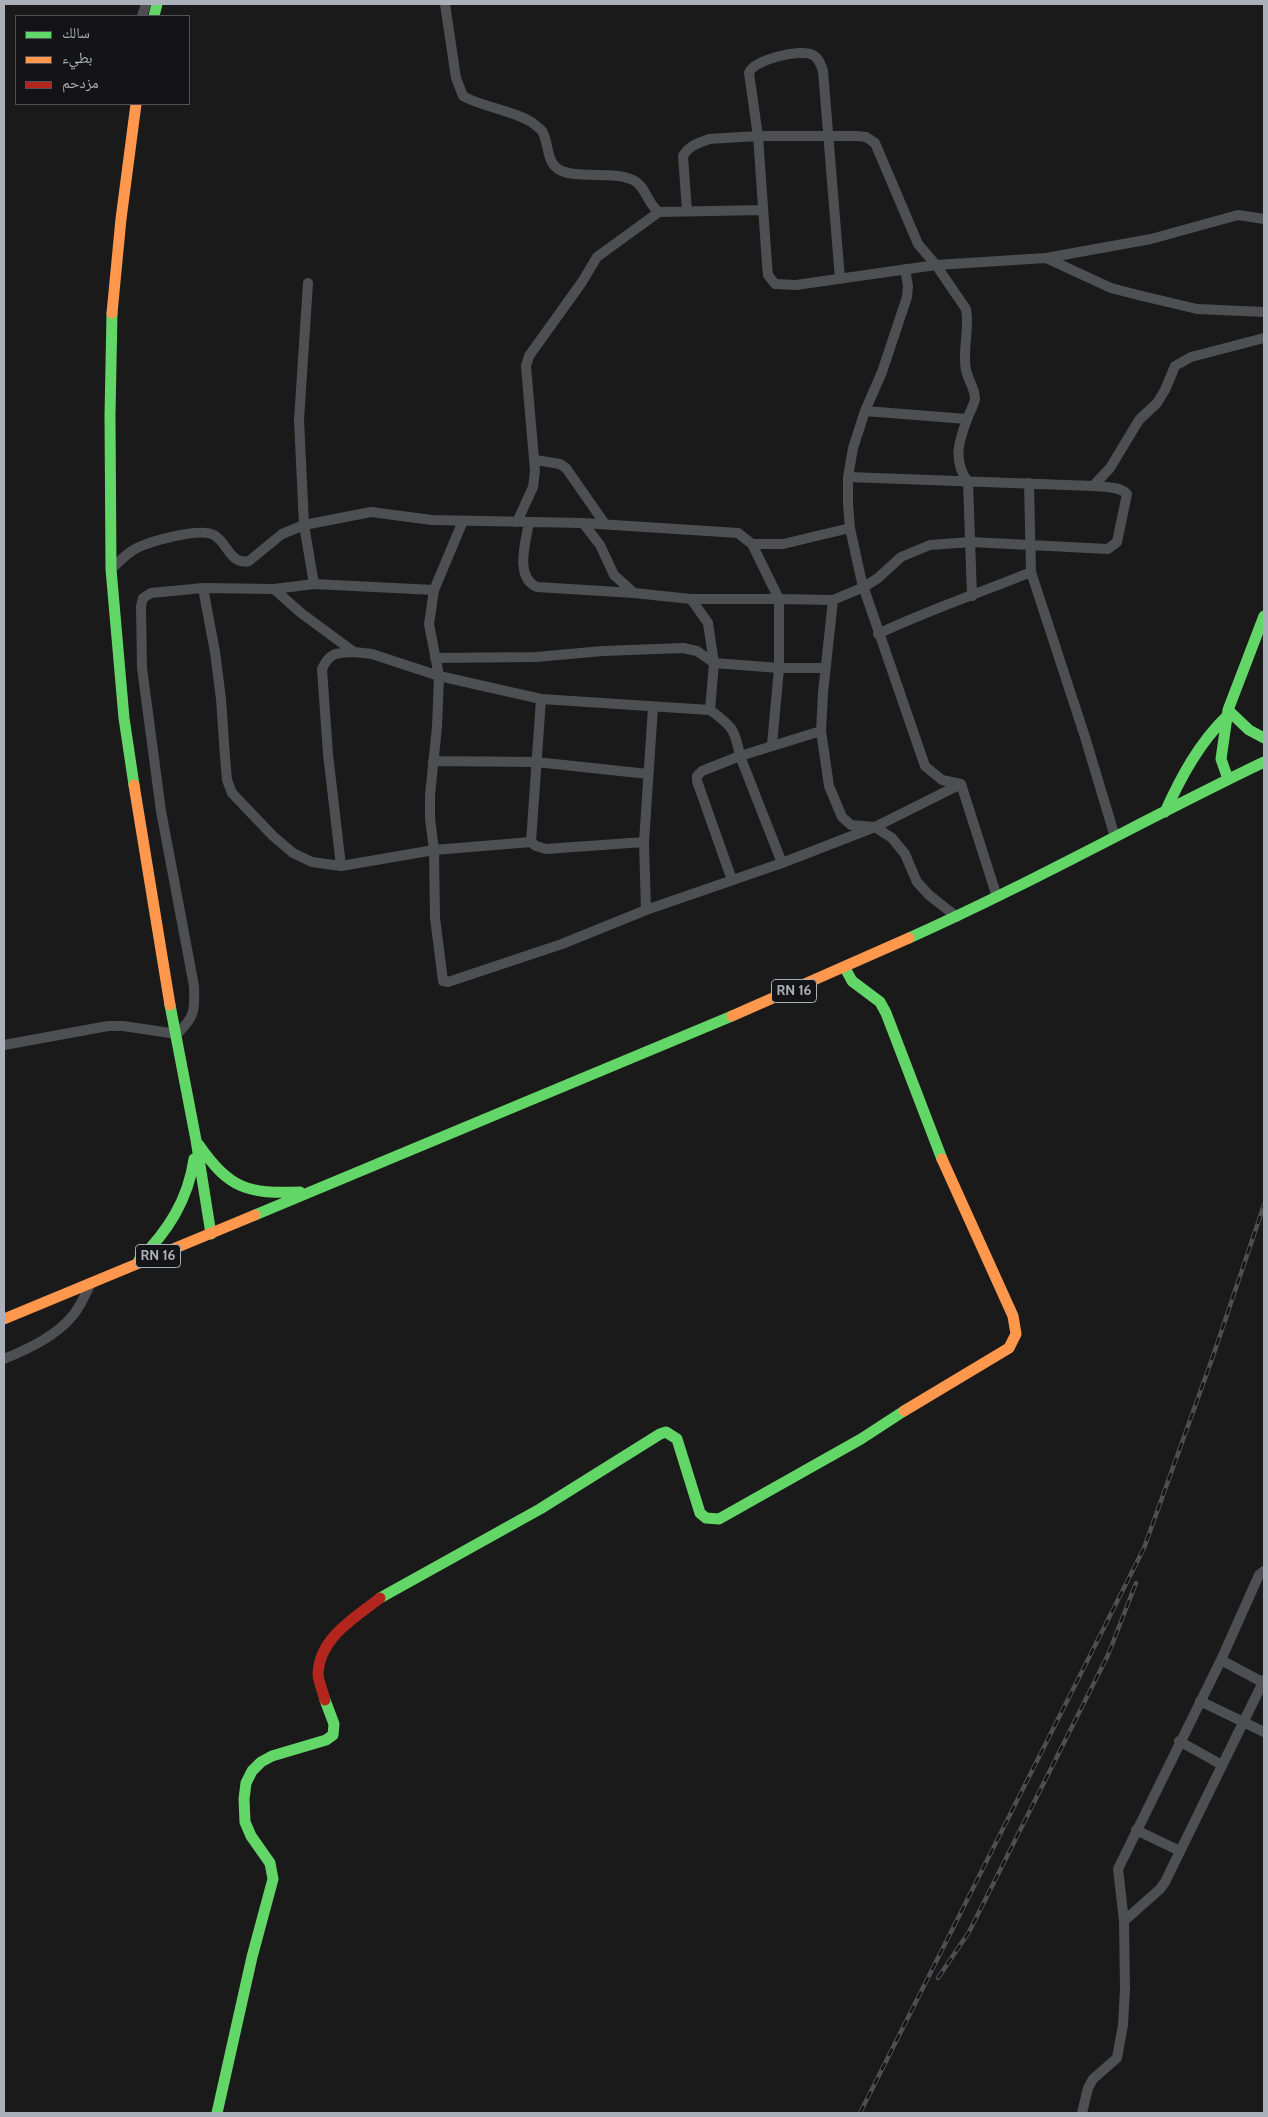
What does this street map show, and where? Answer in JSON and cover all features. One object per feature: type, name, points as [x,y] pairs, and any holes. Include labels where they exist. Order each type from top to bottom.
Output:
[{"type":"main road","points":[[136,105],[121,219],[112,314],[110,414],[111,569],[124,718],[161,955],[196,1139],[211,1234]]},
{"type":"main road","points":[[1228,779],[1222,759],[1228,713],[1264,616]]},
{"type":"main road","points":[[1228,713],[1249,730],[1264,738]]},
{"type":"main road","points":[[1165,812],[1174,792],[1210,733],[1228,713]]},
{"type":"main road","name":"RN 16","points":[[4,1319],[845,968],[957,917],[1264,762]]},
{"type":"main road","points":[[217,2113],[252,1957],[273,1879],[273,1871],[266,1853],[248,1830],[244,1816],[244,1794],[249,1776],[262,1760],[326,1740],[333,1735],[334,1724],[318,1674],[324,1654],[333,1635],[385,1594],[540,1509],[660,1434],[666,1432],[677,1439],[700,1513],[706,1518],[719,1519],[861,1439],[900,1413],[1009,1348],[1016,1340],[1017,1328],[1013,1316],[962,1209],[911,1085],[886,1013],[874,996],[852,981],[845,968]]},
{"type":"main road","points":[[196,1139],[216,1169],[240,1187],[257,1192],[275,1194],[312,1192]]},
{"type":"main road","points":[[134,1265],[157,1243],[178,1214],[193,1175],[196,1139]]},
{"type":"street","points":[[445,4],[456,78],[463,96],[532,122],[542,131],[551,159],[557,169],[566,173],[622,176],[635,180],[659,212]]},
{"type":"street","points":[[840,279],[821,65],[811,53],[802,52],[766,61],[754,66],[750,70],[758,136],[767,270],[772,282],[780,285],[796,286],[936,265],[1046,258],[1144,241],[1238,215],[1264,219]]},
{"type":"street","points":[[686,211],[682,161],[685,153],[695,145],[710,139],[758,136],[866,137],[875,143],[881,153],[915,239],[966,308],[968,317],[965,359],[975,400],[967,419],[958,458],[960,469],[968,482],[972,596]]},
{"type":"street","points":[[517,522],[533,487],[535,460],[526,366],[529,356],[582,282],[597,257],[659,212],[763,210]]},
{"type":"street","points":[[1046,258],[1111,288],[1138,295],[1198,309],[1264,312]]},
{"type":"street","points":[[905,269],[908,286],[907,297],[882,372],[865,411],[853,448],[848,477],[850,528],[864,587],[878,634],[925,766],[942,780],[961,784]]},
{"type":"street","points":[[308,283],[299,420],[304,525],[314,584]]},
{"type":"street","points":[[1093,486],[1110,468],[1139,420],[1157,403],[1165,390],[1175,366],[1191,357],[1264,338]]},
{"type":"street","points":[[865,411],[967,419]]},
{"type":"street","points":[[535,460],[560,464],[566,468],[605,524]]},
{"type":"street","points":[[529,522],[523,569],[526,578],[537,587],[634,593],[692,599],[833,600],[864,587],[878,578],[901,557],[921,548],[942,543],[1030,544],[1106,550],[1115,545],[1118,537],[1127,494],[1119,489],[1093,486],[848,477]]},
{"type":"street","points":[[1028,483],[1031,572],[1115,836]]},
{"type":"street","points":[[111,569],[131,551],[146,543],[174,536],[203,533],[212,534],[221,540],[236,560],[242,563],[249,561],[282,534],[304,525],[371,512],[432,520],[583,523],[738,533],[752,544],[779,599],[779,668],[772,745]]},
{"type":"street","points":[[463,521],[434,590],[430,624],[439,676],[430,803],[434,850],[435,918],[444,981],[448,982],[562,944],[646,910],[782,863],[876,827],[961,784]]},
{"type":"street","points":[[583,523],[600,546],[614,575],[634,593]]},
{"type":"street","points":[[752,544],[783,544],[850,528]]},
{"type":"street","points":[[878,634],[908,619],[1031,572]]},
{"type":"street","points":[[4,1045],[108,1026],[123,1026],[177,1034],[190,1021],[195,1007],[194,986],[161,811],[142,668],[141,606],[143,598],[150,593],[203,588],[274,589],[314,584],[434,590]]},
{"type":"street","points":[[203,588],[222,699],[226,773],[232,793],[273,836],[293,853],[312,862],[341,866],[434,850],[531,842],[536,846],[546,849],[644,842]]},
{"type":"street","points":[[274,589],[301,613],[354,652]]},
{"type":"street","points":[[692,599],[708,623],[714,664],[710,710]]},
{"type":"street","points":[[833,600],[825,668],[821,730],[829,786],[842,817],[851,825],[876,827],[892,838],[905,854],[917,882],[929,895],[957,917]]},
{"type":"street","points":[[435,658],[536,657],[603,651],[683,648],[697,651],[714,664],[779,668],[825,668]]},
{"type":"street","points":[[341,866],[328,754],[322,669],[327,659],[334,653],[354,652],[372,654],[439,676],[541,699],[710,710],[732,727],[737,737],[740,756],[782,863]]},
{"type":"street","points":[[531,842],[541,699]]},
{"type":"street","points":[[646,910],[644,842],[653,706]]},
{"type":"street","points":[[732,880],[697,781],[697,776],[702,771],[740,756],[821,730]]},
{"type":"street","points":[[433,761],[536,762],[648,774]]},
{"type":"street","points":[[961,784],[997,897]]},
{"type":"street","points":[[4,1359],[41,1341],[58,1329],[73,1315],[91,1283]]},
{"type":"street","points":[[1082,2113],[1088,2088],[1094,2079],[1117,2058],[1123,2025],[1125,1989],[1124,1921],[1118,1868],[1179,1741],[1221,1660],[1259,1575],[1264,1571]]},
{"type":"street","points":[[1124,1921],[1160,1889],[1264,1682],[1221,1660]]},
{"type":"street","points":[[1200,1701],[1264,1732]]},
{"type":"street","points":[[1179,1741],[1222,1765]]},
{"type":"street","points":[[1136,1830],[1180,1851]]},
{"type":"railway","points":[[860,2113],[1144,1548],[1212,1359],[1264,1205]]},
{"type":"railway","points":[[938,1978],[969,1932],[1108,1655],[1136,1583]]},
{"type":"traffic: fast","points":[[154,15],[157,4]]},
{"type":"traffic: fast","points":[[112,313],[110,415],[111,569],[124,718],[134,785]]},
{"type":"traffic: fast","points":[[1228,779],[1221,759],[1228,710],[1264,616]]},
{"type":"traffic: fast","points":[[1228,710],[1249,730],[1264,738]]},
{"type":"traffic: fast","points":[[1165,812],[1199,749],[1227,716]]},
{"type":"traffic: fast","points":[[909,938],[999,896],[1264,762]]},
{"type":"traffic: fast","points":[[845,968],[852,981],[880,1002],[886,1013],[942,1159]]},
{"type":"traffic: fast","points":[[170,1005],[196,1140],[211,1234]]},
{"type":"traffic: fast","points":[[255,1215],[732,1016]]},
{"type":"traffic: fast","points":[[199,1145],[220,1171],[230,1180],[241,1186],[266,1192],[300,1192]]},
{"type":"traffic: fast","points":[[139,1260],[159,1238],[175,1214],[187,1188],[194,1159]]},
{"type":"traffic: fast","points":[[380,1598],[540,1509],[660,1434],[666,1432],[677,1439],[700,1513],[706,1518],[719,1519],[861,1439],[904,1411]]},
{"type":"traffic: fast","points":[[217,2113],[252,1957],[273,1879],[270,1863],[251,1836],[245,1822],[244,1799],[246,1783],[252,1771],[261,1762],[272,1756],[326,1740],[333,1735],[334,1724],[325,1700]]},
{"type":"traffic: slow","points":[[112,313],[121,219],[136,105]]},
{"type":"traffic: slow","points":[[134,785],[170,1005]]},
{"type":"traffic: slow","points":[[732,1016],[909,938]]},
{"type":"traffic: slow","points":[[904,1411],[1009,1348],[1016,1334],[1013,1316],[942,1159]]},
{"type":"traffic: slow","points":[[4,1319],[255,1215]]},
{"type":"traffic: jam","points":[[325,1700],[318,1673],[320,1660],[325,1649],[340,1630],[380,1598]]}]
